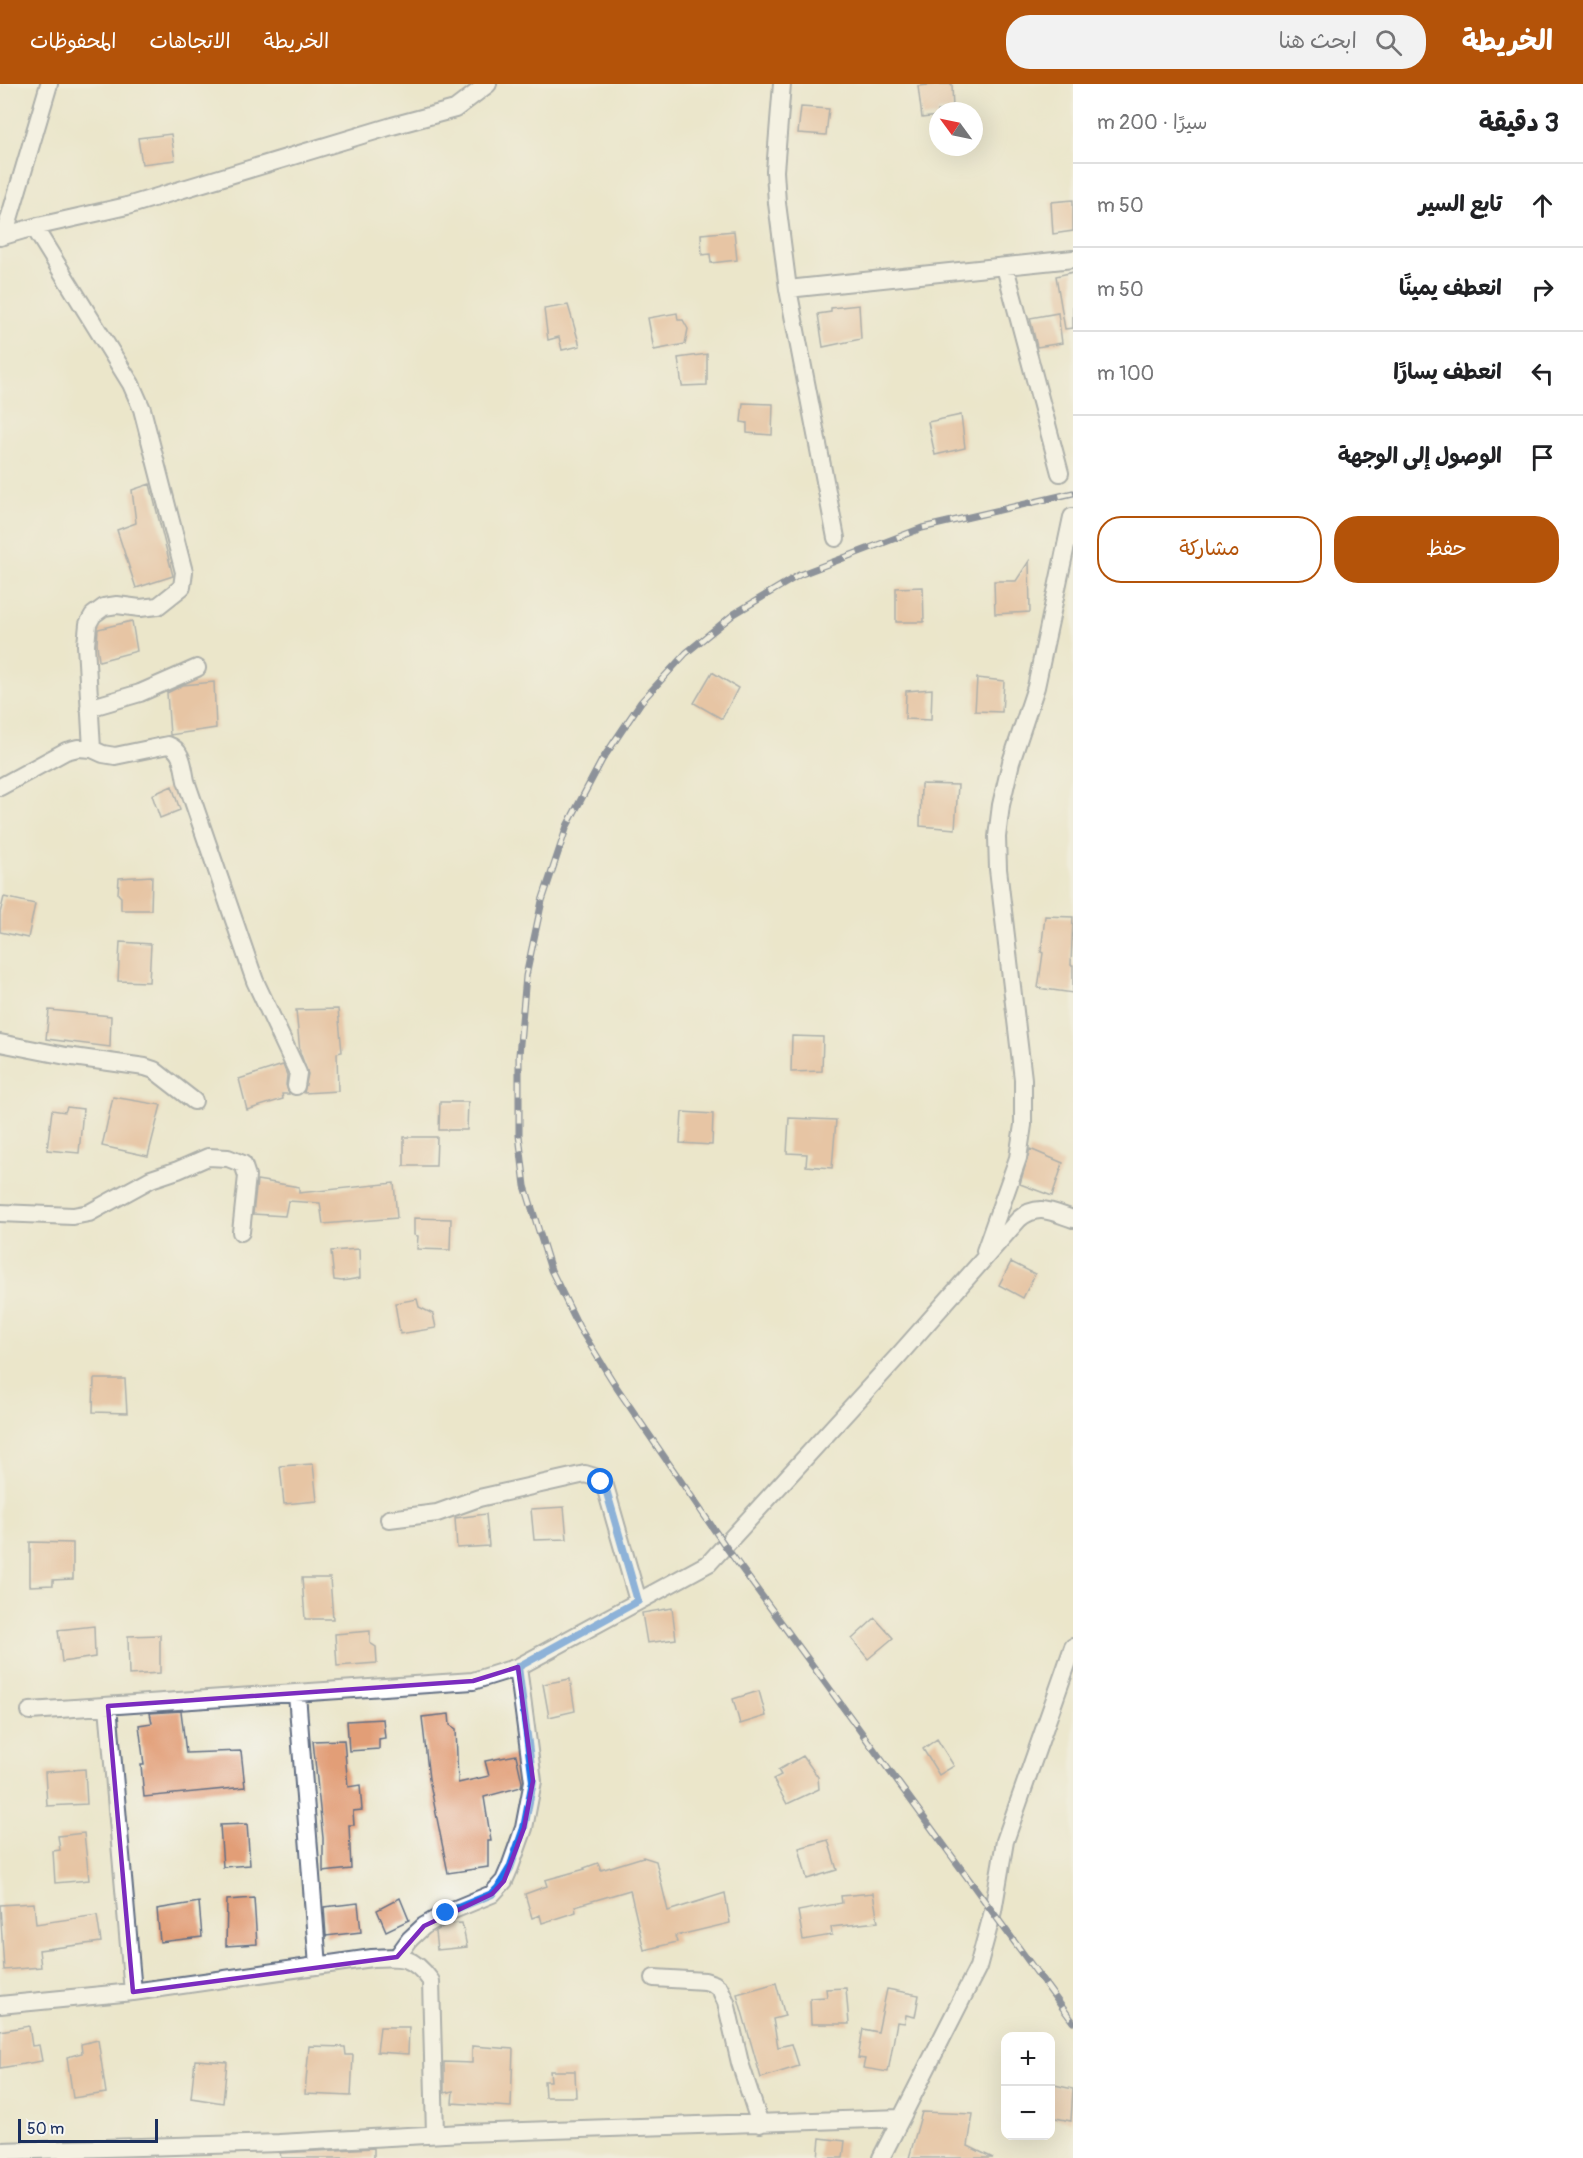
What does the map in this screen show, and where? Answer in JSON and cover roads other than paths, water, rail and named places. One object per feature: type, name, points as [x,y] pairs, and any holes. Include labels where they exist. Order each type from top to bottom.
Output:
[{"type":"street","points":[[2,236],[49,84]]},
{"type":"street","points":[[2,236],[127,206],[455,109],[488,84]]},
{"type":"street","points":[[782,84],[775,171],[777,203],[788,289],[836,538]]},
{"type":"street","points":[[34,227],[131,384],[142,409],[184,572],[182,587],[159,606],[104,607],[93,615],[88,624],[86,645],[92,749]]},
{"type":"street","points":[[788,289],[1073,259]]},
{"type":"street","points":[[1005,267],[1060,473]]},
{"type":"street","points":[[982,1261],[1018,1158],[1023,1125],[1023,1079],[998,869],[997,837],[1001,805],[1011,762],[1036,687],[1072,517]]},
{"type":"street","points":[[89,708],[140,693],[197,668]]},
{"type":"street","points":[[0,787],[66,751],[78,748],[92,749],[103,754],[126,756],[168,745],[175,747],[180,754],[186,781],[255,981],[298,1072],[296,1086]]},
{"type":"street","points":[[0,1043],[66,1056],[145,1067],[154,1070],[194,1101]]},
{"type":"street","points":[[0,1213],[73,1216],[89,1213],[151,1179],[208,1157],[228,1158],[243,1164],[247,1176],[241,1232]]},
{"type":"street","points":[[30,1711],[472,1681],[518,1667],[702,1568],[726,1547],[1010,1228],[1028,1212],[1037,1209],[1073,1219]]},
{"type":"street","points":[[389,1519],[437,1513],[479,1498],[585,1474],[593,1475],[605,1486],[638,1601]]},
{"type":"street","points":[[881,2158],[978,1967],[991,1920],[1005,1841],[1073,1647]]},
{"type":"street","points":[[397,1956],[424,1926],[446,1913],[492,1894],[504,1881],[510,1868],[524,1828],[533,1781],[518,1667]]},
{"type":"street","points":[[297,1694],[318,1965]]},
{"type":"street","points":[[108,1706],[133,1992]]},
{"type":"street","points":[[0,2005],[133,1992],[397,1956],[411,1960],[421,1967],[431,1981],[435,2134]]},
{"type":"street","points":[[654,1978],[705,1981],[720,1989],[726,2002],[740,2063],[760,2124]]},
{"type":"street","points":[[0,2151],[279,2143],[435,2134],[901,2118]]},
{"type":"railway","points":[[1073,493],[922,528],[799,575],[734,614],[686,653],[641,702],[602,760],[567,826],[542,901],[526,976],[519,1055],[519,1135],[525,1186],[551,1270],[579,1327],[617,1388],[726,1547],[1073,2022]]}]
